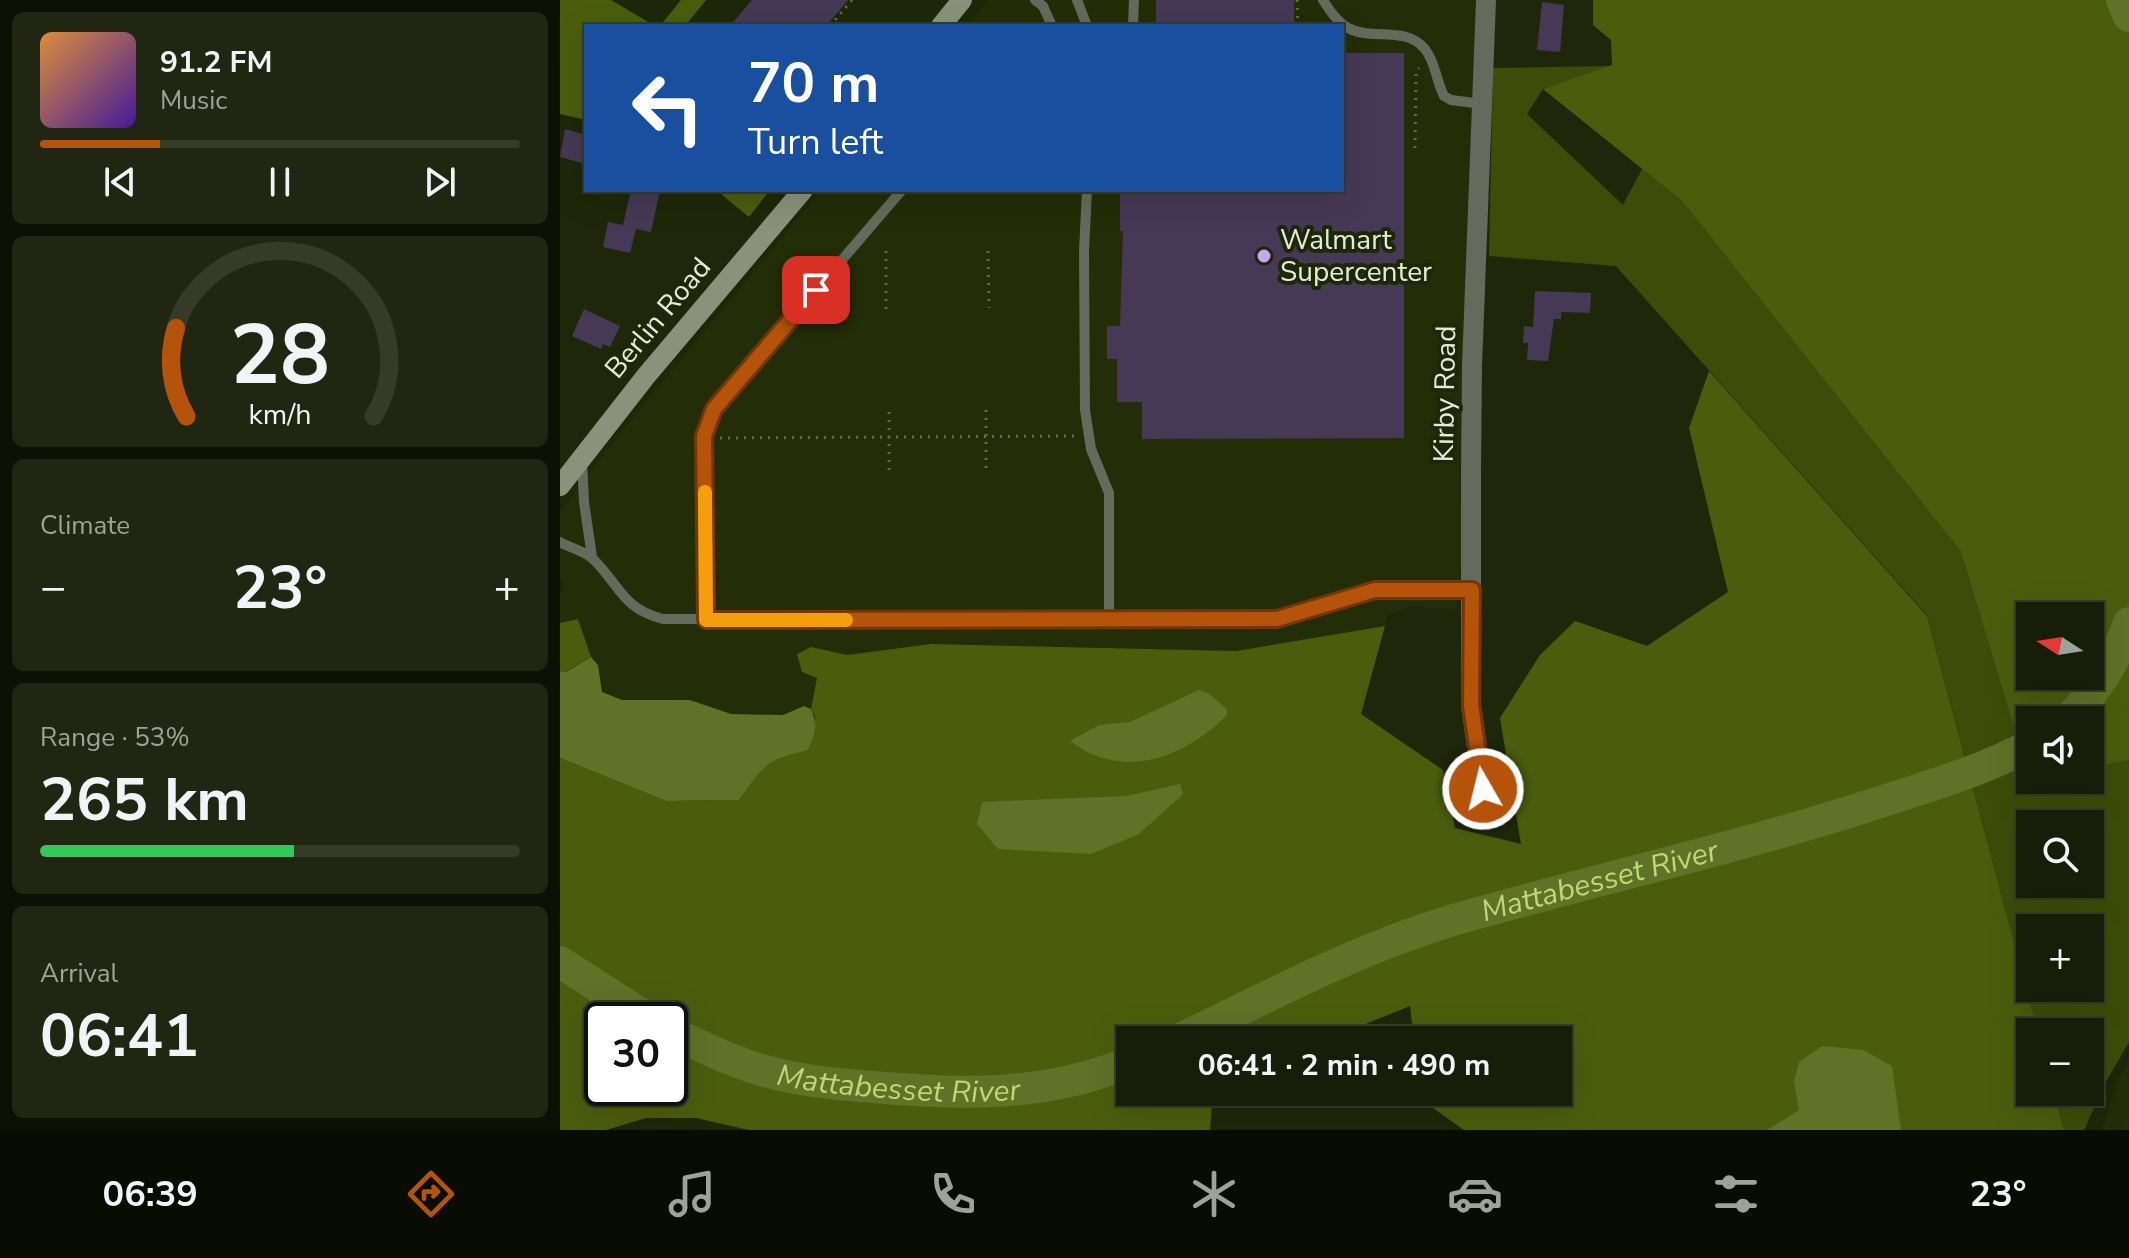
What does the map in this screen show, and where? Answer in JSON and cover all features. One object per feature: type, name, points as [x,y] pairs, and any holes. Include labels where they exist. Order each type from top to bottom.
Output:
[{"type":"main road","points":[[943,24],[962,0]]},
{"type":"main road","name":"Berlin Road","points":[[560,486],[646,376],[801,192]]},
{"type":"street","name":"Kirby Road","points":[[1483,789],[1471,705],[1472,366],[1486,0]]},
{"type":"lane","points":[[1035,0],[1043,6],[1051,24]]},
{"type":"lane","points":[[1077,0],[1086,24]]},
{"type":"lane","points":[[1133,24],[1134,0]]},
{"type":"lane","points":[[1323,0],[1344,24]]},
{"type":"lane","points":[[1344,24],[1348,28],[1404,36],[1415,41],[1430,57],[1444,96],[1451,100],[1482,104]]},
{"type":"lane","points":[[706,620],[704,436],[714,409],[900,192]]},
{"type":"lane","points":[[1087,192],[1085,410],[1091,449],[1109,493],[1109,620]]},
{"type":"lane","points":[[581,457],[592,557]]},
{"type":"lane","points":[[560,542],[592,557],[620,594],[637,610],[663,619],[1277,619],[1375,590],[1472,590]]},
{"type":"path","points":[[832,24],[852,0]]},
{"type":"path","points":[[1297,0],[1298,24]]},
{"type":"path","points":[[1415,148],[1416,71],[1430,57]]},
{"type":"path","points":[[886,251],[886,309]]},
{"type":"path","points":[[988,251],[989,308]]},
{"type":"path","points":[[889,410],[889,470]]},
{"type":"path","points":[[986,410],[986,469]]},
{"type":"path","points":[[720,438],[1077,436]]},
{"type":"shaded area","points":[[560,0],[611,0],[652,24],[584,24],[584,120],[560,114]]},
{"type":"shaded area","points":[[681,0],[706,0],[687,24],[662,24]]},
{"type":"shaded area","points":[[988,0],[1476,0],[1459,467],[1464,553],[1455,610],[1410,606],[1388,615],[1385,626],[1236,651],[931,644],[847,655],[811,647],[818,677],[811,709],[804,706],[783,715],[730,714],[690,700],[617,699],[602,692],[598,665],[591,657],[578,619],[560,623],[560,592],[564,591],[560,576],[560,512],[612,443],[819,192],[1344,192],[1344,24],[970,24]]},
{"type":"shaded area","points":[[1593,0],[2129,0],[2129,760],[2104,765],[2104,706],[2016,706],[2016,735],[1961,552],[1682,201],[1543,89],[1612,65],[1611,40],[1593,25]]},
{"type":"shaded area","points":[[1612,66],[1543,89],[1527,114],[1623,205],[1642,169],[1682,201],[1961,552],[2016,735],[2016,794],[2104,794],[2104,765],[2129,760],[2129,1042],[2104,1085],[2104,1018],[2034,1018],[2030,1002],[2104,1002],[2104,914],[2016,914],[2016,949],[1927,615],[1616,266],[1489,256],[1493,68]]},
{"type":"shaded area","points":[[718,192],[768,192],[749,217]]},
{"type":"shaded area","points":[[1709,371],[1927,616],[2016,950],[2016,1002],[2030,1002],[2034,1018],[2016,1018],[2016,1106],[2058,1106],[2064,1130],[1464,1130],[1430,1106],[1572,1106],[1572,1026],[1412,1026],[1410,1006],[1361,1026],[1116,1026],[1116,1106],[1212,1106],[1210,1130],[749,1130],[696,1118],[646,1118],[606,1130],[560,1130],[560,758],[666,801],[739,800],[767,766],[782,757],[807,751],[815,717],[811,709],[817,678],[802,672],[797,654],[811,647],[847,655],[931,644],[1236,651],[1385,626],[1361,714],[1443,770],[1455,828],[1521,844],[1500,718],[1540,655],[1575,621],[1647,646],[1728,592],[1689,428]]},
{"type":"shaded area","points":[[578,619],[591,657],[560,672],[560,623]]},
{"type":"shaded area","points":[[591,657],[598,665],[602,692],[622,700],[690,700],[731,714],[783,715],[804,706],[811,709],[814,720],[812,740],[807,751],[782,757],[767,766],[739,800],[666,801],[560,758],[560,672],[566,672]]},
{"type":"shaded area","points":[[1199,690],[1208,693],[1227,709],[1227,715],[1192,743],[1173,753],[1131,762],[1111,760],[1090,753],[1070,741],[1099,725],[1130,722]]},
{"type":"shaded area","points":[[1180,784],[1183,794],[1139,834],[1091,854],[998,849],[977,824],[982,802],[1127,796]]},
{"type":"shaded area","points":[[1822,1046],[1863,1050],[1892,1066],[1901,1130],[1767,1130],[1799,1110],[1794,1082],[1799,1062]]},
{"type":"shaded area","points":[[2129,1061],[2129,1130],[2102,1130],[2117,1081]]},
{"type":"shaded area","points":[[2058,1106],[2095,1106],[2084,1130],[2064,1130]]},
{"type":"building","points":[[752,0],[848,0],[828,24],[732,24]]},
{"type":"building","points":[[1156,0],[1294,0],[1294,24],[1156,24]]},
{"type":"building","points":[[1542,2],[1564,5],[1560,52],[1537,50]]},
{"type":"building","name":"Walmart Supercenter","points":[[1344,53],[1404,53],[1404,438],[1142,439],[1142,402],[1117,402],[1117,359],[1107,359],[1107,326],[1120,326],[1123,231],[1120,231],[1120,192],[1344,192]]},
{"type":"building","points":[[565,129],[584,134],[584,163],[560,157]]},
{"type":"building","points":[[631,192],[660,192],[651,232],[636,229],[630,253],[603,247],[608,222],[623,225]]},
{"type":"building","points":[[1535,291],[1591,293],[1590,313],[1561,312],[1561,319],[1554,319],[1548,361],[1527,360],[1528,343],[1523,343],[1524,326],[1533,327]]},
{"type":"building","points":[[584,309],[620,326],[610,347],[603,344],[601,349],[572,336]]},
{"type":"waterway","name":"Mattabesset River","points":[[2122,0],[2129,16]]},
{"type":"waterway","name":"Mattabesset River","points":[[2080,706],[2104,675],[2129,623]]},
{"type":"waterway","points":[[2121,644],[2129,643]]},
{"type":"waterway","name":"Mattabesset River","points":[[1207,1026],[1312,975],[1414,933],[1824,820],[1955,777],[2016,752]]},
{"type":"waterway","name":"Mattabesset River","points":[[560,962],[622,1002]]},
{"type":"waterway","name":"Mattabesset River","points":[[688,1040],[729,1059],[778,1074],[805,1080],[906,1090],[1003,1091],[1067,1082],[1116,1067]]},
{"type":"slow traffic","points":[[705,492],[706,620],[846,620]]},
{"type":"place","name":"Walmart Supercenter","points":[[1264,256]]},
{"type":"route","points":[[816,290],[714,409],[704,436],[706,620],[1277,619],[1375,590],[1472,590],[1471,705],[1483,789]]}]
